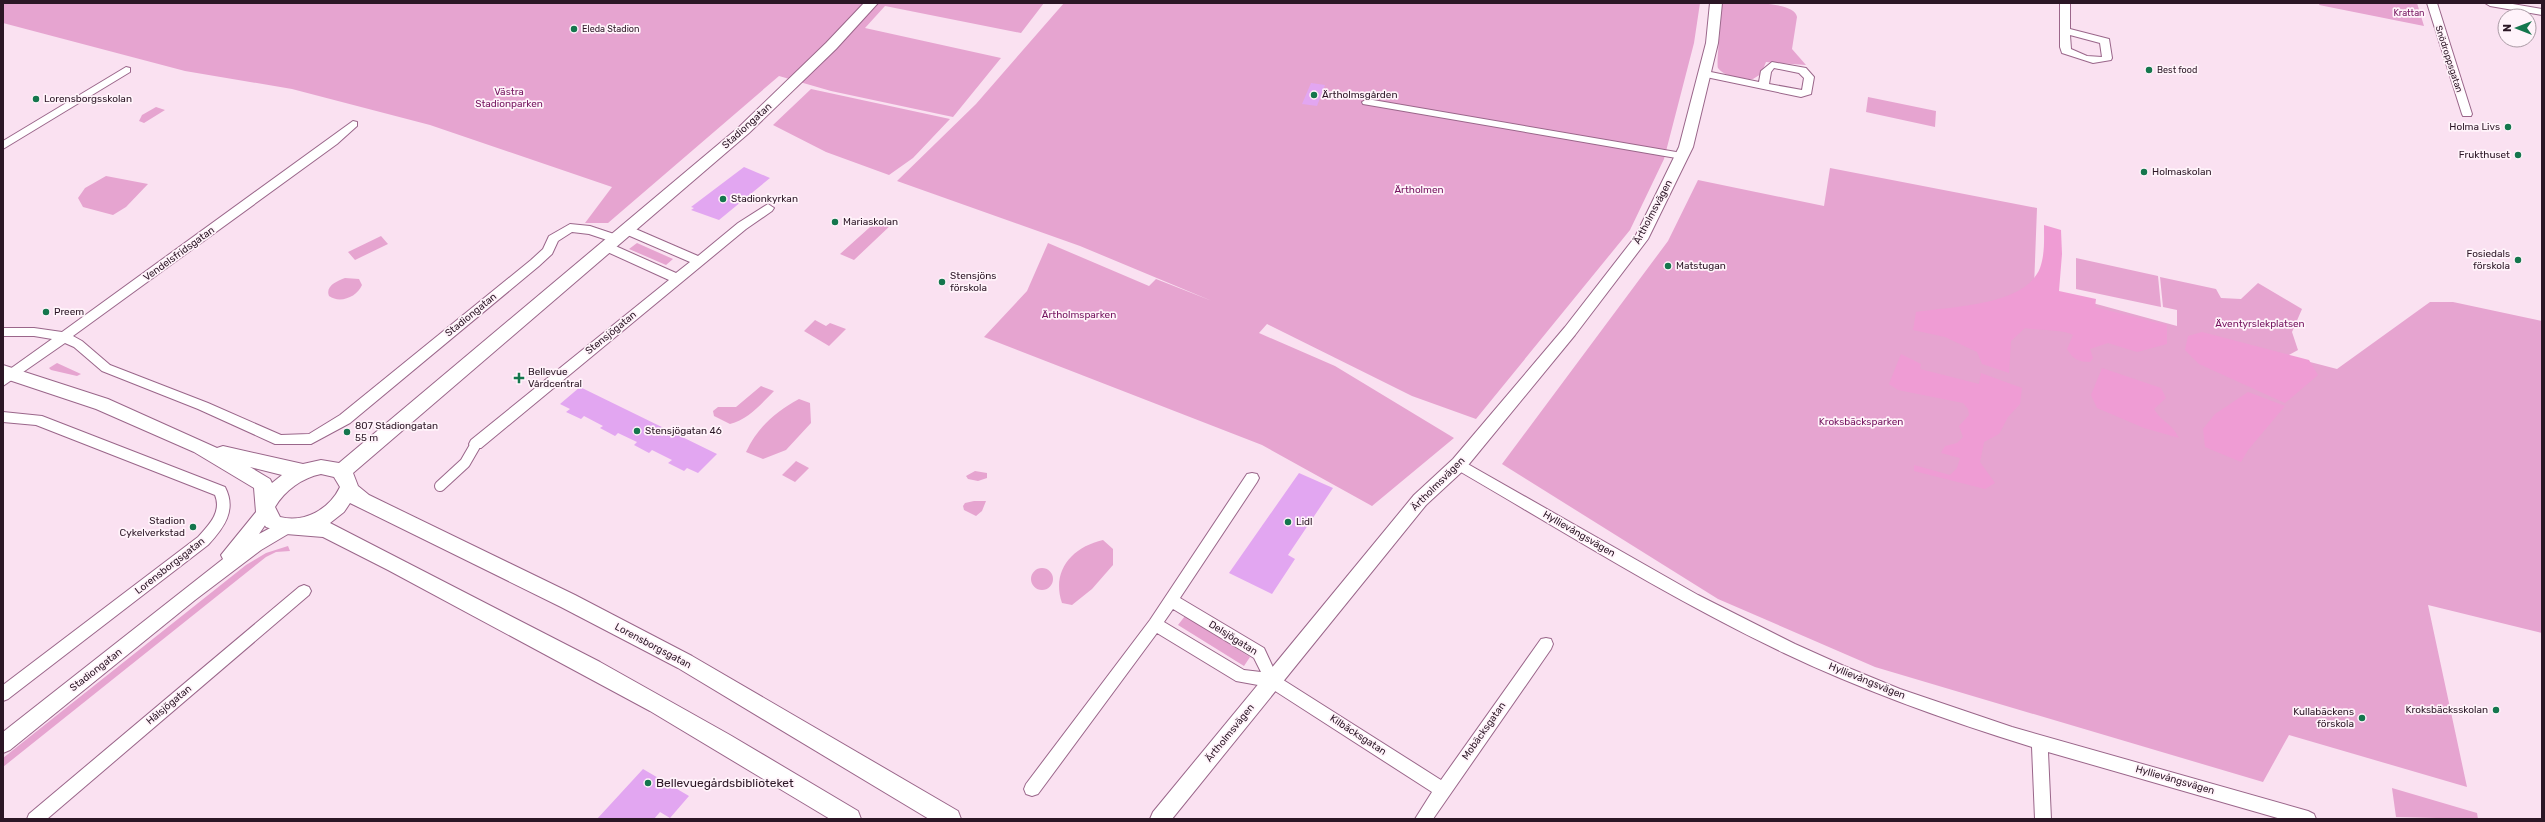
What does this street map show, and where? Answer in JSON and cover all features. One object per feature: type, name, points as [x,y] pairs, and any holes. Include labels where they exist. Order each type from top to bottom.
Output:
[{"type":"main road","name":"Stadiongatan","points":[[345,480],[616,239],[761,114],[871,3]]},
{"type":"main road","points":[[6,375],[102,404],[201,447],[263,484],[267,508],[273,522],[328,530],[529,634],[686,719],[850,819]]},
{"type":"main road","points":[[201,447],[282,468],[304,472]]},
{"type":"main road","points":[[267,508],[270,496],[284,482],[304,472],[329,468],[345,480],[345,498],[338,507],[328,515],[296,526]]},
{"type":"main road","name":"Lorensborgsgatan","points":[[345,480],[352,493],[368,504],[568,601],[685,662],[950,819]]},
{"type":"street","name":"Ärtholmsvägen","points":[[1160,819],[1420,500],[1460,464],[1570,331],[1641,240],[1682,156],[1706,74],[1712,43],[1716,3]]},
{"type":"street","points":[[2065,3],[2065,31]]},
{"type":"street","name":"Snödroppsgatan","points":[[2432,3],[2467,114]]},
{"type":"street","points":[[2490,3],[2542,12]]},
{"type":"street","points":[[3,146],[126,70]]},
{"type":"street","points":[[1706,74],[1763,86]]},
{"type":"street","points":[[1367,102],[1682,156]]},
{"type":"street","name":"Vendelsfridsgatan","points":[[6,375],[64,336],[327,147],[353,124]]},
{"type":"street","name":"Stensjögatan","points":[[440,486],[465,463],[476,444],[757,214],[768,208]]},
{"type":"street","name":"Stadiongatan","points":[[64,336],[78,344],[106,368],[203,406],[280,440],[311,439],[330,429],[535,263],[548,251],[553,239],[560,232],[577,228],[616,239]]},
{"type":"street","points":[[616,239],[699,261]]},
{"type":"street","points":[[616,239],[678,279]]},
{"type":"street","points":[[3,332],[34,332],[64,336]]},
{"type":"street","name":"Lorensborgsgatan","points":[[3,417],[37,420],[213,488],[220,491],[225,504],[223,517],[203,541],[3,694]]},
{"type":"street","name":"Hyllievångsvägen","points":[[1460,464],[1697,603],[1806,656],[1922,702],[2040,742],[2308,819]]},
{"type":"street","points":[[1032,789],[1155,624],[1252,478]]},
{"type":"street","name":"Stadiongatan","points":[[189,595],[245,540],[267,508]]},
{"type":"street","name":"Stadiongatan","points":[[3,744],[189,595],[255,546],[296,526]]},
{"type":"street","name":"Hålsjögatan","points":[[35,819],[304,591]]},
{"type":"street","name":"Delsjögatan","points":[[1171,600],[1259,653],[1272,681]]},
{"type":"street","points":[[1155,624],[1241,676],[1272,681]]},
{"type":"street","name":"Mobäcksgatan","points":[[1423,819],[1546,644]]},
{"type":"street","name":"Kilbäcksgatan","points":[[1272,681],[1443,790]]},
{"type":"street","points":[[2040,742],[2043,819]]},
{"type":"green space","name":"Västra Stadionparken","points":[[3,3],[1044,3],[1021,33],[885,6],[865,28],[1001,58],[953,117],[831,91],[779,76],[608,223],[585,223],[612,187],[430,125],[292,89],[185,71],[3,23]]},
{"type":"green space","name":"Ärtholmen","points":[[1064,3],[1700,3],[1694,43],[1664,159],[1630,230],[1476,419],[1412,396],[1267,324],[1259,333],[1335,366],[1454,438],[1372,506],[1262,445],[984,337],[1027,291],[1048,243],[1149,286],[1156,279],[1212,301],[1080,246],[897,181],[976,104]]},
{"type":"green space","points":[[1722,3],[1776,5],[1794,12],[1797,17],[1792,49],[1806,65],[1766,62],[1761,74],[1753,79],[1744,79],[1725,74],[1718,68],[1718,48]]},
{"type":"green space","name":"Krattan","points":[[2320,3],[2417,3],[2424,26],[2319,5]]},
{"type":"green space","points":[[811,89],[950,119],[913,158],[889,175],[826,152],[773,125]]},
{"type":"green space","points":[[1868,97],[1936,111],[1935,127],[1866,112]]},
{"type":"green space","points":[[156,107],[165,110],[144,123],[139,121],[142,115]]},
{"type":"green space","name":"Kroksbäcksparken","points":[[1830,168],[2037,208],[2034,287],[2177,326],[2177,310],[2163,307],[2160,277],[2216,289],[2221,298],[2241,299],[2258,283],[2302,309],[2292,332],[2298,350],[2287,356],[2337,369],[2430,302],[2453,302],[2542,321],[2542,633],[2428,605],[2467,787],[2289,735],[2263,782],[1875,667],[1718,599],[1502,464],[1668,241],[1698,180],[1824,206]]},
{"type":"green space","points":[[106,176],[148,184],[126,207],[113,215],[83,207],[78,198],[85,188]]},
{"type":"green space","points":[[879,219],[892,224],[854,260],[840,254]]},
{"type":"green space","points":[[381,236],[388,244],[355,260],[348,252]]},
{"type":"green space","points":[[637,243],[673,259],[666,265],[629,249]]},
{"type":"green space","points":[[2076,258],[2158,276],[2161,307],[2076,289]]},
{"type":"green space","points":[[345,278],[359,279],[362,285],[360,289],[348,298],[338,299],[329,296],[328,292],[332,284]]},
{"type":"green space","points":[[815,320],[826,326],[830,323],[846,329],[829,346],[804,331]]},
{"type":"green space","points":[[57,363],[81,374],[77,376],[51,370],[49,368]]},
{"type":"green space","points":[[761,386],[774,391],[743,419],[730,424],[714,416],[713,411],[718,407],[736,407]]},
{"type":"green space","points":[[799,399],[810,403],[811,423],[786,450],[763,459],[746,452],[756,435],[768,421],[782,409]]},
{"type":"green space","points":[[796,461],[809,468],[795,482],[782,475]]},
{"type":"green space","points":[[975,471],[987,473],[987,478],[978,481],[968,479],[966,476]]},
{"type":"green space","points":[[986,501],[982,511],[976,516],[964,510],[963,506],[965,503]]},
{"type":"green space","points":[[1103,540],[1113,549],[1113,565],[1092,589],[1072,605],[1062,603],[1059,591],[1059,581],[1067,562],[1082,548]]},
{"type":"green space","points":[[288,546],[290,551],[276,552],[266,557],[3,767],[3,758],[246,565],[266,553]]},
{"type":"green space","points":[[1042,568],[1046,569],[1052,575],[1052,583],[1046,589],[1042,590],[1038,589],[1032,583],[1031,579],[1032,575],[1038,569]]},
{"type":"green space","points":[[1185,616],[1250,657],[1244,666],[1178,625]]},
{"type":"green space","points":[[2392,788],[2477,813],[2478,819],[2396,817]]},
{"type":"shaded area","points":[[2044,225],[2061,230],[2062,254],[2059,291],[2096,299],[2095,307],[2167,325],[2167,344],[2137,352],[2108,343],[2090,349],[2093,358],[2090,362],[2086,362],[2076,359],[2067,349],[2073,335],[2057,331],[2025,328],[2011,341],[2009,373],[1982,364],[1977,352],[1945,337],[1913,330],[1916,312],[1986,302],[2004,297],[2020,290],[2032,281],[2042,263]]},
{"type":"shaded area","points":[[2202,332],[2309,360],[2318,375],[2285,403],[2199,364],[2185,350],[2188,336]]},
{"type":"shaded area","points":[[1901,354],[1921,364],[1920,369],[1979,384],[1981,373],[2022,388],[2020,404],[2008,417],[1999,434],[1984,442],[1980,462],[1995,483],[1985,489],[1914,471],[1914,465],[1950,475],[1957,468],[1960,458],[1941,453],[1945,446],[1957,443],[1963,437],[1959,426],[1969,415],[1968,409],[1963,403],[1898,390],[1889,384]]},
{"type":"shaded area","points":[[2102,368],[2161,388],[2166,398],[2154,409],[2157,414],[2173,429],[2179,438],[2144,428],[2097,408],[2091,395]]},
{"type":"shaded area","points":[[2248,392],[2285,406],[2248,450],[2241,462],[2205,447],[2203,429],[2215,414]]},
{"type":"building","name":"Ärtholmsgården","points":[[1311,83],[1325,85],[1317,106],[1302,104]]},
{"type":"building","name":"Stadionkyrkan","points":[[744,167],[770,178],[719,220],[691,210],[694,208],[691,207]]},
{"type":"building","name":"Stensjögatan 46","points":[[580,387],[717,454],[698,473],[687,468],[684,471],[668,463],[672,460],[652,450],[649,453],[634,445],[637,442],[618,433],[615,436],[600,428],[603,426],[584,416],[581,419],[566,412],[570,409],[560,404]]},
{"type":"building","name":"Lidl","points":[[1299,473],[1333,488],[1288,555],[1295,559],[1272,594],[1229,573]]},
{"type":"building","name":"Bellevuegårdsbiblioteket","points":[[643,769],[689,796],[670,818],[660,812],[654,819],[597,819]]},
{"type":"place","name":"Eleda Stadion","points":[[574,29]]},
{"type":"place","name":"Best food","points":[[2149,70]]},
{"type":"place","name":"Ärtholmsgården","points":[[1314,95]]},
{"type":"place","name":"Lorensborgsskolan","points":[[36,99]]},
{"type":"place","name":"Holma Livs","points":[[2508,127]]},
{"type":"place","name":"Frukthuset","points":[[2518,155]]},
{"type":"place","name":"Holmaskolan","points":[[2144,172]]},
{"type":"place","name":"Stadionkyrkan","points":[[723,199]]},
{"type":"place","name":"Mariaskolan","points":[[835,222]]},
{"type":"place","name":"Fosiedals förskola","points":[[2518,260]]},
{"type":"place","name":"Matstugan","points":[[1668,266]]},
{"type":"place","name":"Stensjöns förskola","points":[[942,282]]},
{"type":"place","name":"Preem","points":[[46,312]]},
{"type":"place","name":"Bellevue Vårdcentral","points":[[519,378]]},
{"type":"place","name":"Stensjögatan 46","points":[[637,431]]},
{"type":"place","name":"807 Stadiongatan 55 m","points":[[347,432]]},
{"type":"place","name":"Lidl","points":[[1288,522]]},
{"type":"place","name":"Stadion Cykelverkstad","points":[[193,527]]},
{"type":"place","name":"Kroksbäcksskolan","points":[[2496,710]]},
{"type":"place","name":"Kullabäckens förskola","points":[[2362,718]]},
{"type":"place","name":"Bellevuegårdsbiblioteket","points":[[648,783]]},
{"type":"park label","name":"Ärtholmsparken","points":[[1079,315]]},
{"type":"park label","name":"Äventyrslekplatsen","points":[[2260,324]]}]
